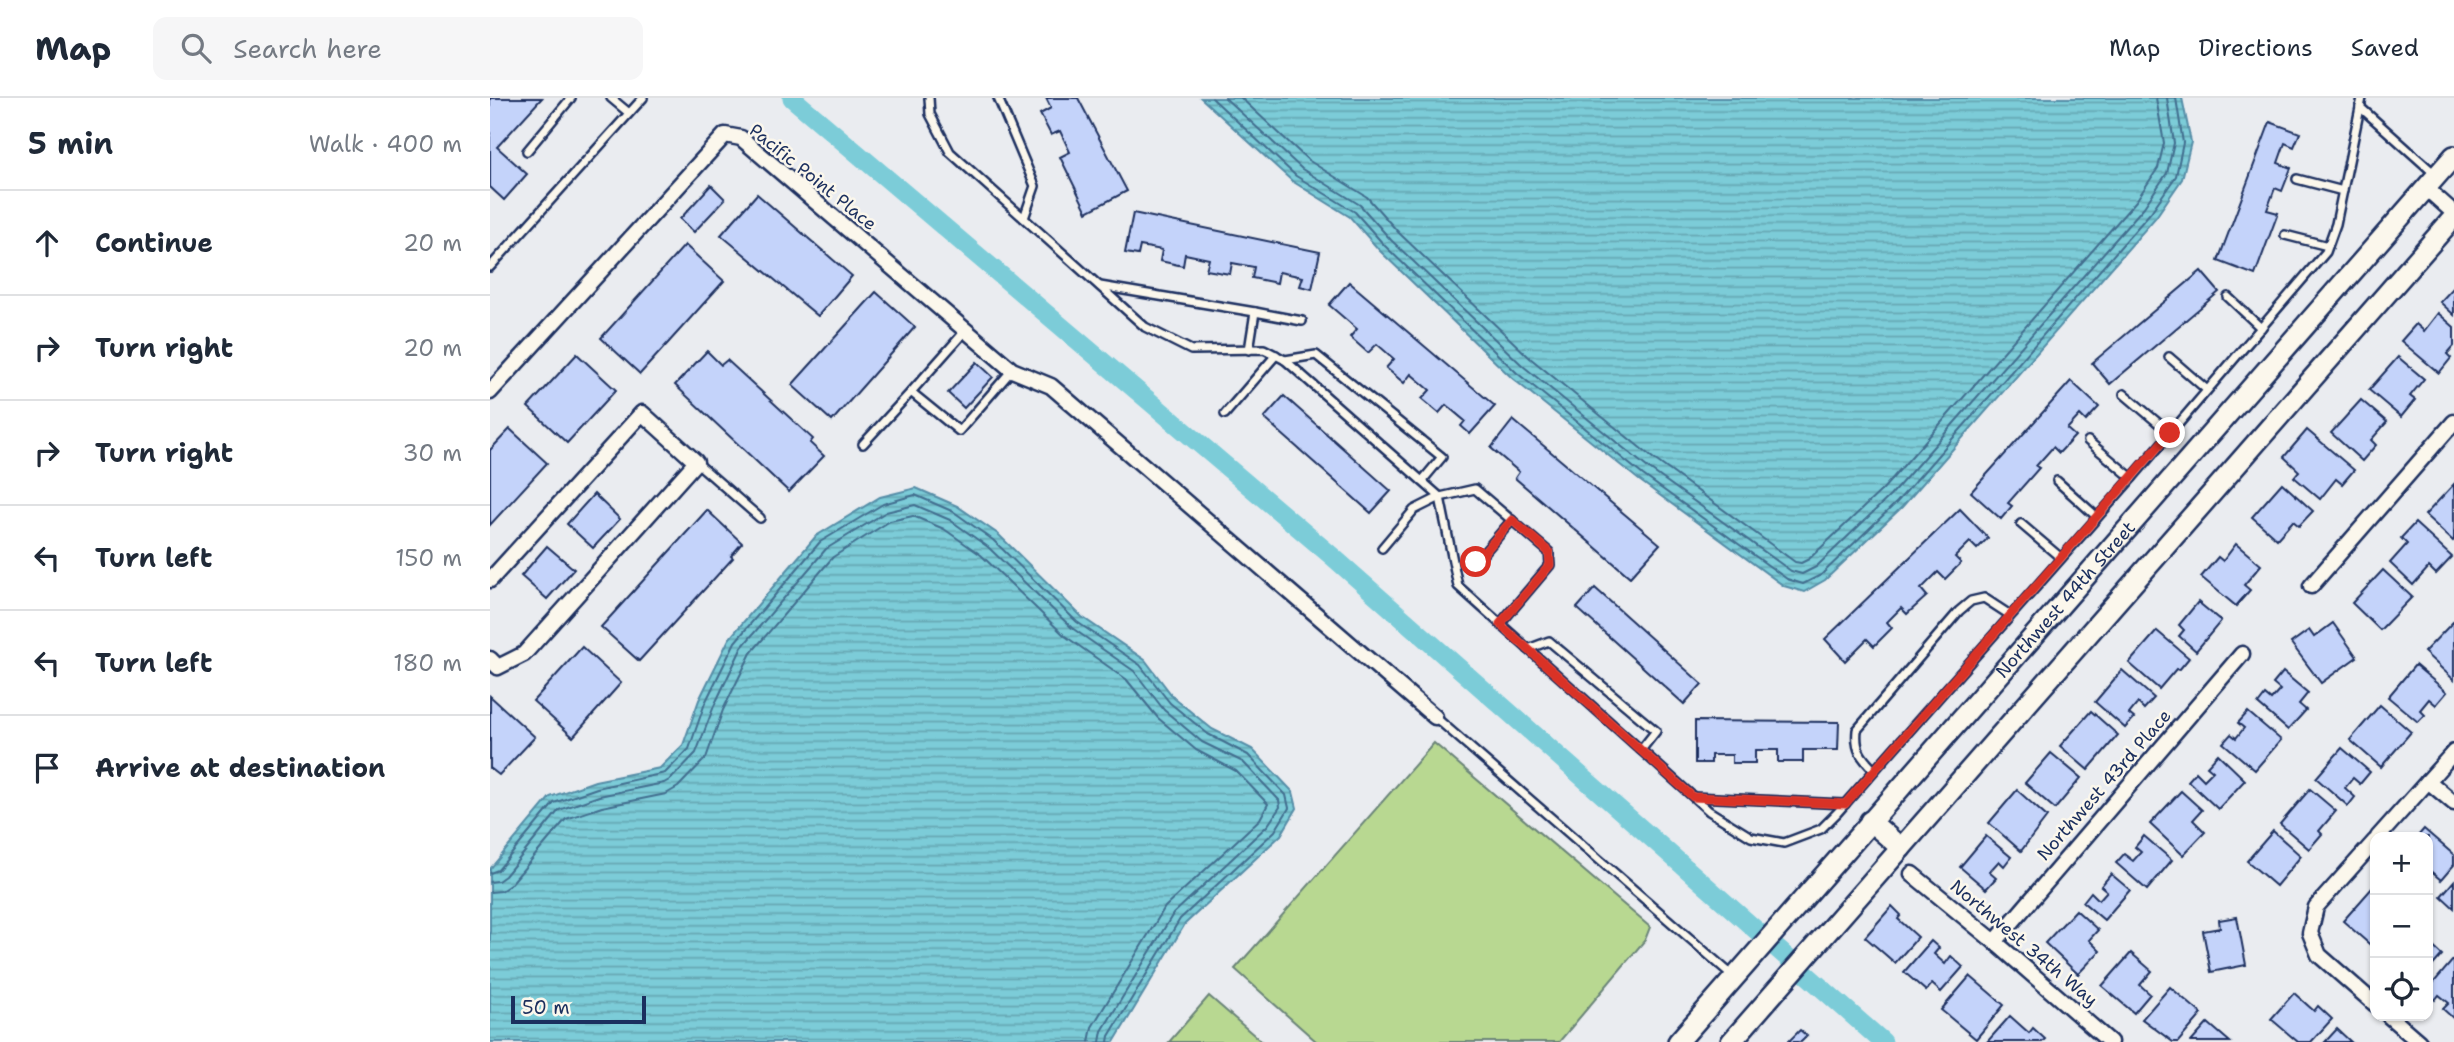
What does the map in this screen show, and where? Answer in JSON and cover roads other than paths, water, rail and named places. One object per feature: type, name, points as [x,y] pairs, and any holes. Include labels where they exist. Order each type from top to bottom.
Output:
[{"type":"street","name":"Pacific Point Place","points":[[490,392],[725,135],[741,138],[1012,370],[1051,386],[1435,717]]},
{"type":"street","name":"Northwest 44th Street","points":[[1678,1042],[2454,156]]},
{"type":"street","points":[[1731,1042],[2454,215],[2431,182]]},
{"type":"street","points":[[490,580],[642,414],[696,462],[524,654],[498,667],[490,659]]},
{"type":"street","points":[[2311,586],[2454,422]]},
{"type":"street","name":"Northwest 43rd Place","points":[[1996,942],[2242,654]]},
{"type":"street","points":[[2383,832],[2454,752]]},
{"type":"street","points":[[2428,781],[2454,803]]},
{"type":"street","points":[[1870,821],[1901,848]]},
{"type":"street","points":[[2370,847],[2316,907],[2310,933],[2319,955],[2370,1000]]},
{"type":"street","name":"Northwest 34th Way","points":[[1912,874],[1996,942],[2110,1042]]},
{"type":"street","points":[[2395,1021],[2419,1042]]},
{"type":"lane","points":[[527,150],[571,98]]},
{"type":"lane","points":[[611,98],[629,113]]},
{"type":"lane","points":[[490,267],[643,98]]},
{"type":"lane","points":[[929,98],[930,114],[950,152],[1145,327],[1191,350],[1264,349],[1285,360],[1440,497],[1458,586],[1709,811],[1751,837],[1784,843],[1821,829],[1845,804],[2132,478],[2326,252],[2336,224],[2362,98]]},
{"type":"lane","points":[[998,98],[1035,186],[1024,218]]},
{"type":"lane","points":[[2360,107],[2431,182]]},
{"type":"lane","points":[[2297,179],[2343,191]]},
{"type":"lane","points":[[2285,235],[2328,246]]},
{"type":"lane","points":[[1099,286],[1302,321]]},
{"type":"lane","points":[[2228,297],[2261,328]]},
{"type":"lane","points":[[1249,349],[1255,312]]},
{"type":"lane","points":[[863,444],[966,330]]},
{"type":"lane","points":[[1225,414],[1276,355]]},
{"type":"lane","points":[[1285,360],[1316,355],[1442,457],[1422,481]]},
{"type":"lane","points":[[2169,357],[2207,390]]},
{"type":"lane","points":[[911,391],[958,431],[1012,370]]},
{"type":"lane","points":[[2124,394],[2170,433]]},
{"type":"lane","points":[[2088,441],[2132,478]]},
{"type":"lane","points":[[696,462],[760,518]]},
{"type":"lane","points":[[2057,481],[2097,517]]},
{"type":"lane","points":[[1382,548],[1414,510],[1440,497],[1475,489],[1549,552],[1550,565],[1500,624]]},
{"type":"lane","points":[[1476,562],[1512,520]]},
{"type":"lane","points":[[2021,524],[2061,558]]},
{"type":"lane","points":[[1874,771],[1859,755],[1857,730],[1959,611],[1971,601],[1984,598],[2010,615]]},
{"type":"lane","points":[[1528,649],[1549,641],[1656,732],[1641,750]]},
{"type":"lane","points":[[1435,717],[1734,977]]},
{"type":"lane","points":[[1693,797],[1845,804]]},
{"type":"water","points":[[1201,98],[2182,98],[2191,142],[2182,179],[2156,217],[1902,507],[1825,580],[1804,592],[1784,586],[1639,480],[1512,378],[1380,251],[1350,217],[1292,181]]},
{"type":"water","points":[[916,488],[957,506],[998,534],[1082,617],[1145,660],[1174,698],[1212,729],[1252,749],[1293,792],[1297,808],[1281,835],[1185,924],[1114,1042],[490,1042],[490,869],[550,797],[595,781],[660,768],[683,745],[699,700],[729,639],[816,536],[880,497]]},
{"type":"waterway","points":[[792,98],[1333,557],[1883,1042]]}]
